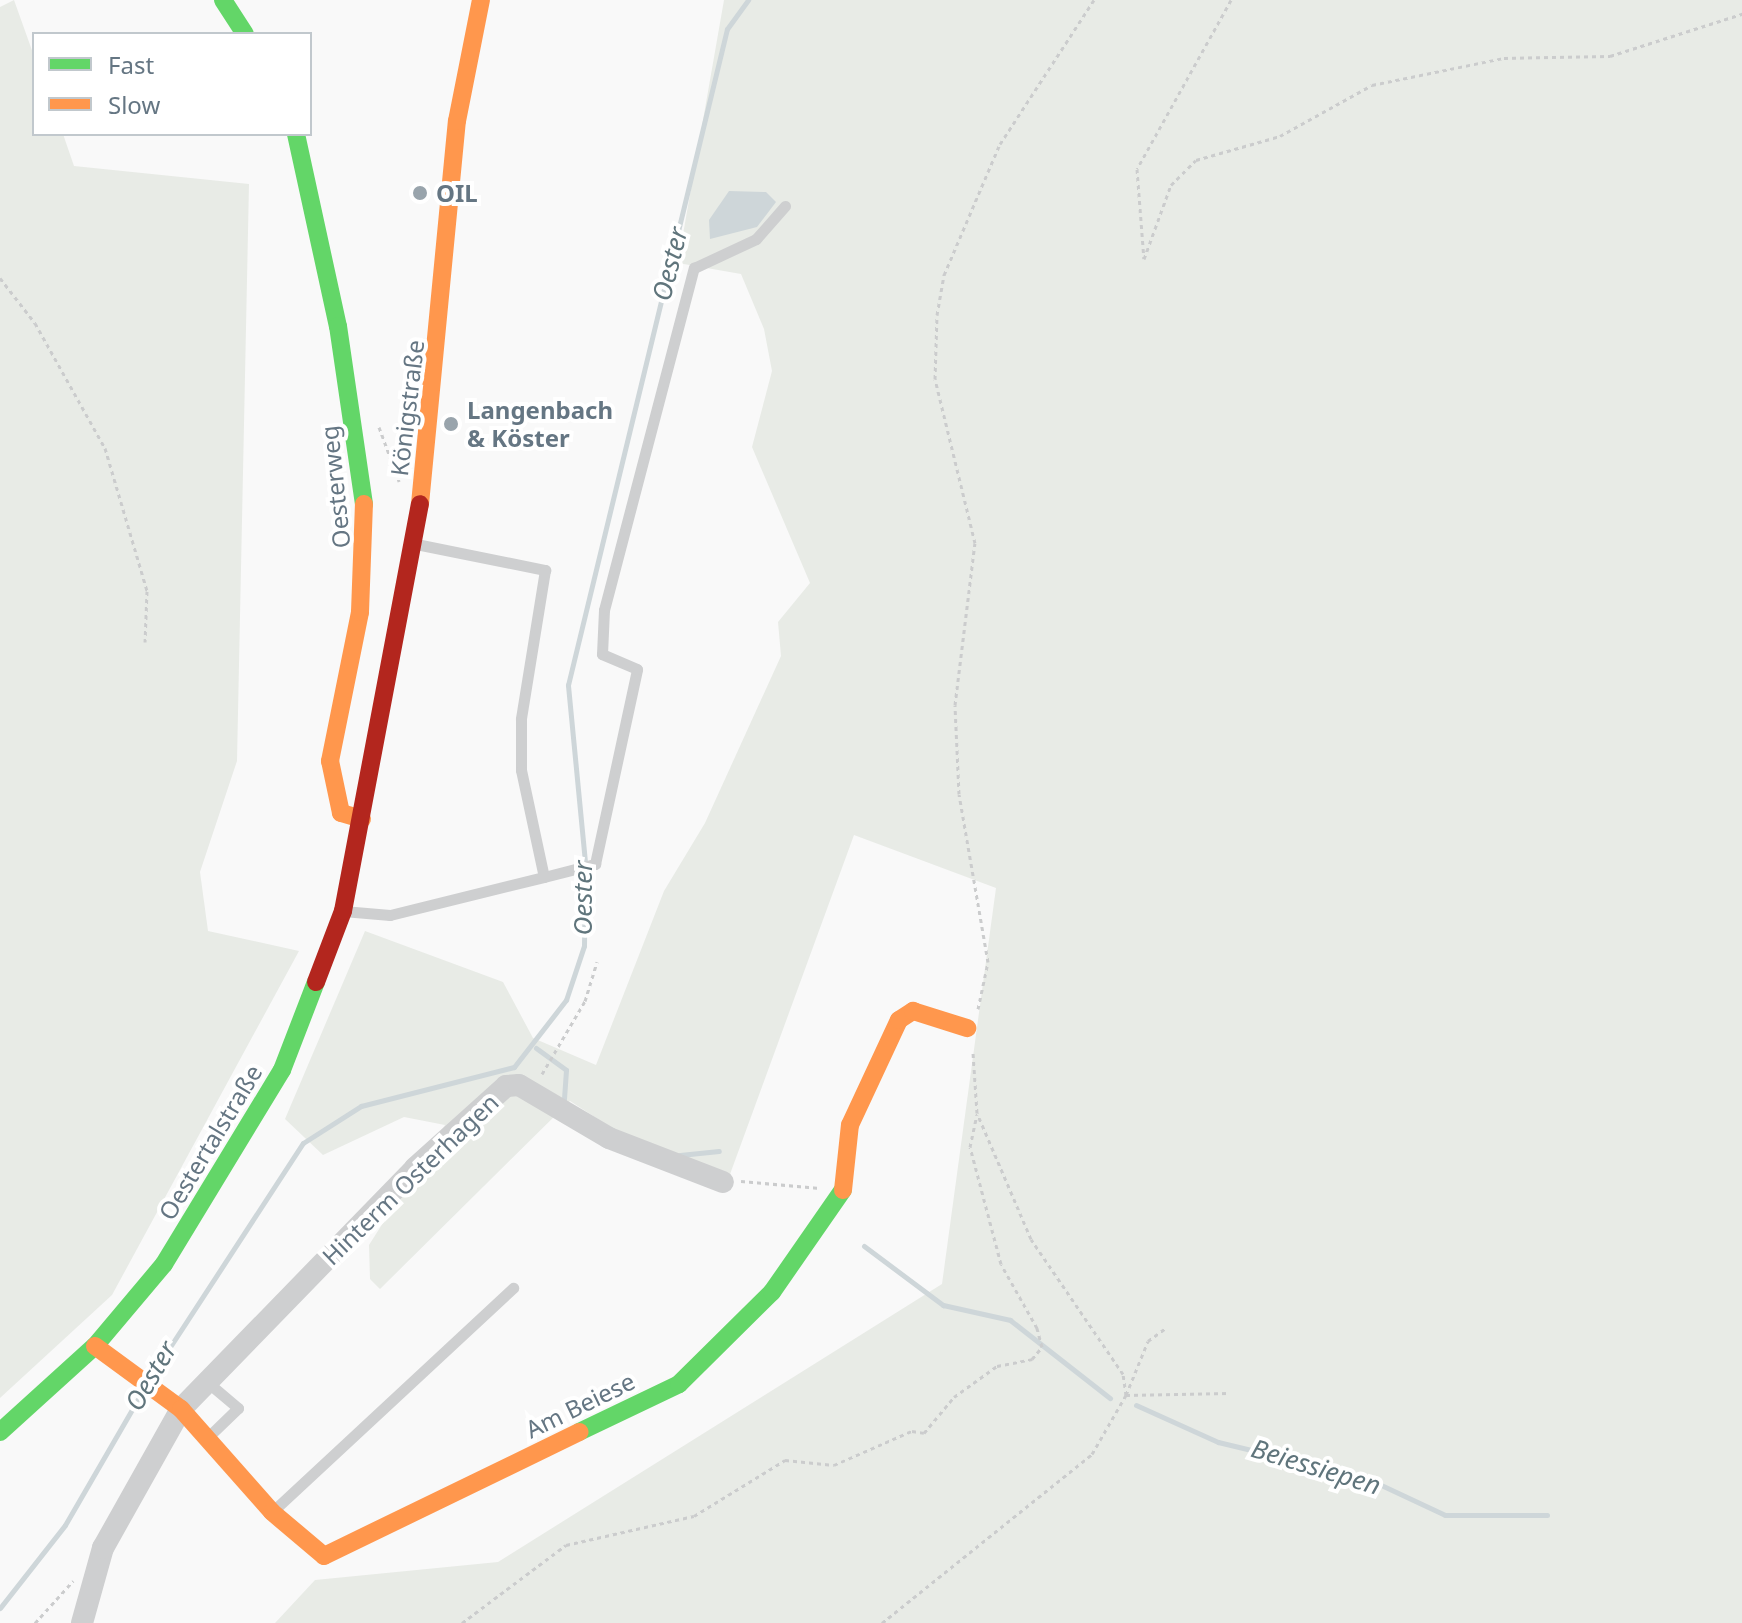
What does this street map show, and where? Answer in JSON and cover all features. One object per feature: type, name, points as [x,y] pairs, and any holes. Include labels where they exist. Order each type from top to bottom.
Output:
[{"type":"street","name":"Königstraße","points":[[362,819],[416,544],[457,121],[481,0]]},
{"type":"street","points":[[230,5],[244,32]]},
{"type":"street","name":"Oesterweg","points":[[296,136],[338,326],[365,508],[360,612],[329,773],[341,813],[362,819]]},
{"type":"street","name":"Oestertalstraße","points":[[0,1432],[95,1346],[164,1264],[252,1129],[303,1023],[343,911],[362,819]]},
{"type":"street","name":"Am Beiese","points":[[95,1346],[175,1405],[272,1512],[324,1556],[679,1384],[772,1292],[842,1196],[850,1125],[899,1020],[913,1011],[967,1028]]},
{"type":"street","name":"Hinterm Osterhagen","points":[[82,1623],[103,1548],[175,1405],[206,1381],[506,1086],[519,1085],[609,1138],[723,1182]]},
{"type":"lane","points":[[343,911],[390,915],[595,864],[637,669],[602,654],[604,610],[694,268],[756,239],[785,206]]},
{"type":"lane","points":[[416,544],[545,570],[518,738],[544,877]]},
{"type":"lane","points":[[272,1512],[513,1288]]},
{"type":"lane","points":[[206,1381],[238,1408],[207,1438]]},
{"type":"path","points":[[1094,0],[1000,144],[944,275],[935,379],[975,543],[957,652],[959,794],[988,962],[986,994],[967,1028],[977,1113],[1031,1239],[1123,1374],[1126,1395]]},
{"type":"path","points":[[1231,0],[1137,169],[1144,259],[1171,185],[1196,160],[1280,136],[1372,85],[1504,58],[1610,56],[1742,14]]},
{"type":"path","points":[[0,278],[35,323],[105,448],[147,591],[145,642]]},
{"type":"path","points":[[380,426],[394,478],[422,485]]},
{"type":"path","points":[[548,1064],[585,1001],[597,962]]},
{"type":"path","points":[[462,1623],[566,1545],[694,1516],[785,1460],[834,1465],[912,1431],[924,1433],[954,1397],[997,1366],[1032,1359],[1042,1347],[1037,1328],[1001,1264],[970,1147],[977,1113]]},
{"type":"path","points":[[723,1182],[781,1180],[842,1196]]},
{"type":"path","points":[[882,1623],[1092,1454],[1126,1395],[1148,1341],[1166,1328]]},
{"type":"path","points":[[1126,1395],[1229,1393]]},
{"type":"path","points":[[35,1623],[103,1548]]},
{"type":"shaded area","points":[[14,0],[32,50],[32,136],[64,136],[74,166],[249,184],[237,761],[200,872],[208,931],[299,951],[112,1295],[0,1398],[0,7]]},
{"type":"shaded area","points":[[724,0],[1742,0],[1742,1623],[275,1623],[315,1580],[498,1562],[942,1284],[996,888],[854,835],[729,1177],[618,1132],[570,1101],[380,1289],[370,1279],[369,1245],[445,1125],[404,1117],[323,1155],[285,1119],[365,931],[503,982],[533,1038],[596,1065],[664,891],[705,823],[781,656],[778,622],[810,583],[752,447],[772,371],[764,329],[741,274],[678,263]]},
{"type":"shaded area","points":[[729,191],[766,192],[776,202],[757,227],[710,239],[709,220]]},
{"type":"waterway","name":"Oester","points":[[151,1376],[303,1143],[361,1106],[514,1067],[566,1000],[584,946],[585,862],[568,685],[727,29],[748,0]]},
{"type":"waterway","name":"Beiessiepen","points":[[536,1048],[566,1070],[564,1102]]},
{"type":"waterway","name":"Beiessiepen","points":[[680,1155],[719,1151]]},
{"type":"waterway","name":"Beiessiepen","points":[[864,1246],[943,1305],[1010,1320],[1110,1398]]},
{"type":"waterway","name":"Oester","points":[[0,1608],[65,1525],[142,1392]]},
{"type":"waterway","name":"Beiessiepen","points":[[1136,1405],[1218,1442],[1364,1477],[1445,1515],[1547,1515]]},
{"type":"traffic: fast","points":[[223,0],[244,32]]},
{"type":"traffic: fast","points":[[296,136],[338,326],[364,504]]},
{"type":"traffic: fast","points":[[0,1432],[95,1346],[164,1264],[282,1070],[316,982]]},
{"type":"traffic: fast","points":[[579,1432],[679,1384],[772,1292],[843,1190]]},
{"type":"traffic: slow","points":[[420,504],[457,121],[481,0]]},
{"type":"traffic: slow","points":[[362,819],[341,813],[330,761],[360,612],[364,504]]},
{"type":"traffic: slow","points":[[843,1190],[850,1125],[899,1020],[913,1011],[967,1028]]},
{"type":"traffic: slow","points":[[95,1346],[181,1409],[272,1512],[324,1556],[579,1432]]},
{"type":"traffic: jam","points":[[316,982],[343,911],[420,504]]},
{"type":"place","name":"OIL","points":[[420,193]]},
{"type":"place","name":"Langenbach & Köster","points":[[451,424]]}]
